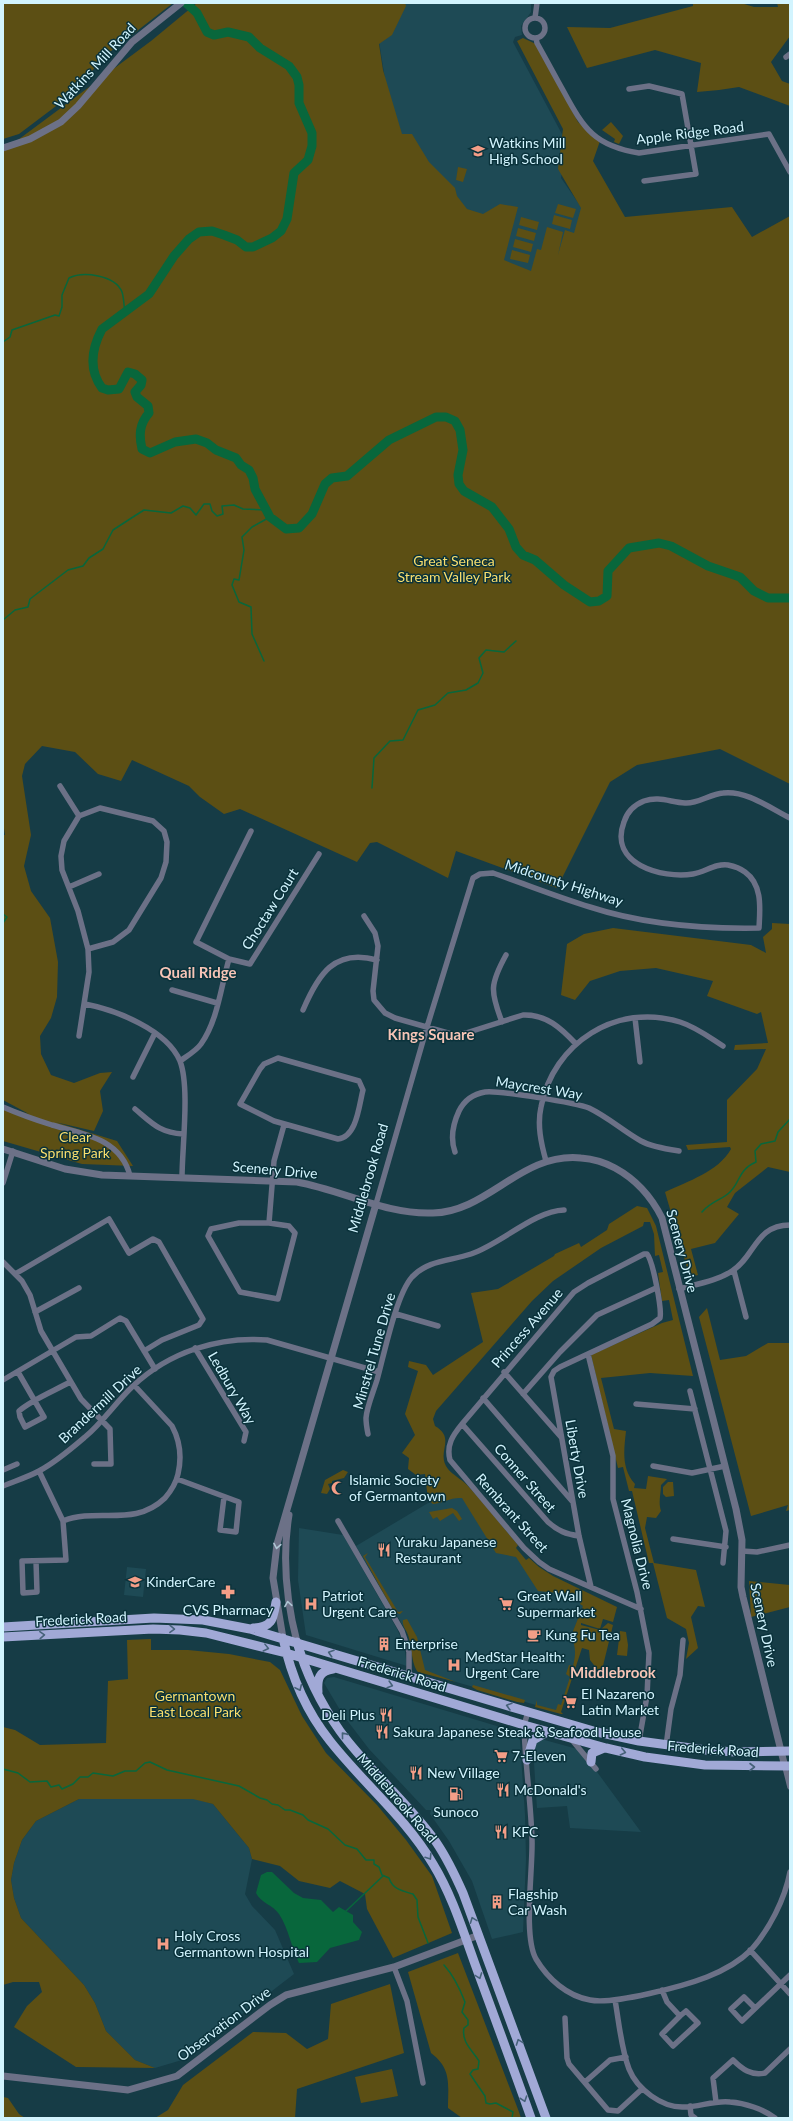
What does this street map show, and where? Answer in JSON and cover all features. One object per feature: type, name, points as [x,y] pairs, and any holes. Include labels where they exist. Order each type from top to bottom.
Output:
[{"type":"main road","points":[[246,1628],[264,1627],[269,1624],[273,1618],[276,1602]]},
{"type":"main road","name":"Frederick Road","points":[[3,1627],[176,1618],[203,1620],[246,1628],[283,1638],[528,1712],[597,1732],[639,1742],[735,1752],[785,1751]]},
{"type":"main road","name":"Frederick Road","points":[[3,1637],[153,1629],[180,1630],[206,1634],[301,1658],[570,1739],[645,1757],[705,1764],[788,1766]]},
{"type":"main road","name":"Middlebrook Road","points":[[283,1638],[286,1654],[309,1710],[330,1741],[407,1827],[434,1865],[450,1898],[531,2118]]},
{"type":"main road","name":"Middlebrook Road","points":[[296,1642],[301,1658],[318,1696],[341,1732],[418,1818],[446,1858],[463,1893],[480,1936],[546,2118]]},
{"type":"main road","points":[[318,1696],[317,1683],[320,1675],[324,1671],[336,1669]]},
{"type":"main road","points":[[527,1760],[533,1740],[547,1732]]},
{"type":"main road","points":[[593,1766],[591,1756],[594,1751],[606,1748]]},
{"type":"street","name":"Watkins Mill Road","points":[[3,148],[36,136],[65,118],[78,106],[121,53],[146,30],[180,3]]},
{"type":"street","points":[[535,18],[537,3]]},
{"type":"street","points":[[535,18],[540,20],[545,26],[543,33],[536,38],[530,36],[525,29],[528,21],[535,18]]},
{"type":"street","name":"Apple Ridge Road","points":[[536,38],[537,43],[580,120],[599,139],[616,148],[639,153],[769,134],[790,172]]},
{"type":"street","points":[[629,89],[649,86],[682,94],[696,174],[644,181]]},
{"type":"street","points":[[60,786],[79,816]]},
{"type":"street","name":"Midcounty Highway","points":[[480,874],[492,872],[592,908],[679,926],[727,929],[759,928],[760,903],[757,886],[744,871],[728,865],[719,865],[695,874],[680,875],[642,867],[632,860],[623,849],[622,827],[626,816],[639,803],[653,798],[686,803],[722,792],[741,794],[790,818]]},
{"type":"street","points":[[79,1036],[89,972],[88,949],[78,911],[62,870],[61,856],[64,841],[79,816],[100,808],[107,808],[153,821],[164,831],[167,842],[166,862],[161,878],[135,922],[117,940],[88,949]]},
{"type":"street","name":"Choctaw Court","points":[[250,831],[196,942],[229,959],[250,964],[319,854]]},
{"type":"street","points":[[69,887],[99,874]]},
{"type":"street","name":"Middlebrook Road","points":[[283,1638],[276,1602],[273,1568],[276,1550],[427,1027],[473,878],[480,874]]},
{"type":"street","points":[[364,916],[375,933],[378,946],[373,991],[378,1006],[385,1013],[395,1018],[455,1035],[523,1015],[546,1019],[560,1028],[576,1044]]},
{"type":"street","points":[[502,1022],[492,987],[506,955]]},
{"type":"street","points":[[303,1010],[322,973],[333,964],[355,957],[377,960]]},
{"type":"street","points":[[180,1061],[201,1044],[213,1020],[229,959]]},
{"type":"street","points":[[172,990],[217,1003]]},
{"type":"street","points":[[85,1004],[121,1014],[155,1033],[165,1042],[180,1061],[185,1095],[182,1178]]},
{"type":"street","points":[[635,1018],[640,1062]]},
{"type":"street","points":[[546,1161],[540,1129],[543,1099],[555,1069],[576,1044],[588,1034],[604,1026],[635,1018],[657,1018],[680,1022],[698,1030],[723,1046]]},
{"type":"street","points":[[132,1077],[155,1033]]},
{"type":"street","points":[[282,1058],[353,1079],[362,1085],[363,1090],[353,1128],[350,1133],[343,1138],[338,1139],[284,1125],[240,1104],[264,1064],[282,1058]]},
{"type":"street","name":"Maycrest Way","points":[[455,1152],[452,1144],[452,1132],[457,1116],[467,1100],[486,1091],[543,1099],[588,1108],[604,1116],[642,1142],[655,1147],[678,1151]]},
{"type":"street","points":[[3,1107],[41,1121],[90,1134],[103,1140],[119,1154],[128,1166],[130,1176]]},
{"type":"street","points":[[135,1109],[161,1130],[170,1134],[183,1134]]},
{"type":"street","points":[[269,1223],[274,1161],[284,1125]]},
{"type":"street","name":"Scenery Drive","points":[[3,1150],[13,1151],[82,1173],[182,1178],[272,1180],[320,1186],[376,1204],[418,1213],[450,1211],[469,1204],[527,1169],[555,1158],[575,1158],[604,1162],[629,1176],[646,1191],[662,1218],[741,1529],[741,1582],[743,1598],[788,1766]]},
{"type":"street","points":[[3,1183],[13,1151]]},
{"type":"street","name":"Minstrel Tune Drive","points":[[368,1434],[367,1414],[396,1314],[408,1282],[420,1270],[436,1262],[480,1251],[545,1214],[564,1210]]},
{"type":"street","points":[[15,1274],[108,1219],[129,1253],[153,1240],[159,1242],[202,1319],[199,1325],[162,1340],[144,1351]]},
{"type":"street","points":[[269,1223],[289,1226],[293,1228],[295,1233],[278,1299],[240,1292],[208,1236],[211,1229],[224,1225],[269,1223]]},
{"type":"street","points":[[679,1289],[712,1281],[734,1271],[742,1262],[756,1240],[765,1233],[780,1226],[790,1225]]},
{"type":"street","name":"Princess Avenue","points":[[449,1447],[450,1440],[504,1372],[580,1288],[634,1258],[647,1254],[653,1266],[656,1288]]},
{"type":"street","points":[[3,1262],[22,1280],[30,1295],[41,1331],[70,1382],[81,1399],[110,1429],[111,1464],[94,1464]]},
{"type":"street","points":[[734,1271],[746,1317]]},
{"type":"street","points":[[35,1312],[79,1288]]},
{"type":"street","points":[[523,1394],[560,1352],[597,1315],[656,1288],[660,1308],[660,1318],[652,1324],[588,1354]]},
{"type":"street","points":[[396,1314],[438,1326]]},
{"type":"street","points":[[3,1380],[76,1337],[91,1336],[120,1318],[126,1321],[155,1369]]},
{"type":"street","name":"Brandermill Drive","points":[[3,1486],[39,1471],[65,1453],[101,1420],[134,1385],[155,1369],[195,1348],[217,1342],[254,1339],[267,1340],[379,1372]]},
{"type":"street","name":"Ledbury Way","points":[[195,1348],[246,1432],[244,1441]]},
{"type":"street","name":"Liberty Drive","points":[[588,1354],[560,1367],[552,1375],[579,1536],[591,1587]]},
{"type":"street","name":"Magnolia Drive","points":[[588,1354],[613,1456],[613,1499],[641,1609],[649,1653],[650,1673],[639,1742]]},
{"type":"street","points":[[18,1372],[35,1402],[44,1417],[25,1427],[19,1411],[35,1402],[70,1382]]},
{"type":"street","points":[[504,1372],[562,1437]]},
{"type":"street","points":[[63,1521],[79,1516],[127,1515],[146,1511],[158,1504],[168,1494],[177,1479],[180,1458],[176,1434],[172,1426],[134,1385]]},
{"type":"street","points":[[690,1391],[726,1531],[726,1547],[723,1563]]},
{"type":"street","points":[[483,1398],[573,1501]]},
{"type":"street","points":[[636,1404],[695,1409]]},
{"type":"street","name":"Conner Street","points":[[462,1424],[548,1522],[557,1530],[566,1534],[579,1536]]},
{"type":"street","name":"Rembrant Street","points":[[449,1447],[450,1460],[524,1548],[549,1569],[641,1609]]},
{"type":"street","points":[[3,1470],[17,1464]]},
{"type":"street","points":[[653,1466],[690,1472],[710,1470],[725,1466]]},
{"type":"street","points":[[36,1561],[37,1592],[23,1593],[22,1561],[66,1560],[63,1521],[39,1471]]},
{"type":"street","points":[[177,1479],[224,1496],[239,1502],[236,1532],[220,1530],[224,1496]]},
{"type":"street","name":"Middlebrook Road","points":[[291,1496],[285,1549],[286,1582],[288,1602],[296,1642]]},
{"type":"street","points":[[338,1521],[402,1631],[409,1652],[409,1677]]},
{"type":"street","points":[[673,1539],[726,1547]]},
{"type":"street","points":[[742,1551],[758,1552],[790,1545]]},
{"type":"street","points":[[666,1746],[671,1709],[680,1675],[683,1640]]},
{"type":"street","points":[[528,1712],[524,1726],[532,1841],[531,1947],[545,1972],[566,1991],[591,2001],[615,2000],[662,1990],[708,1976],[726,1968],[750,1950],[765,1931],[776,1910],[790,1872]]},
{"type":"street","points":[[570,1739],[581,1749],[593,1766]]},
{"type":"street","points":[[788,1766],[790,1786]]},
{"type":"street","name":"Observation Drive","points":[[3,2076],[128,2090],[148,2086],[177,2076],[270,2004],[286,1995],[394,1967],[480,1936]]},
{"type":"street","points":[[750,1950],[790,1994]]},
{"type":"street","points":[[394,1967],[407,2001],[423,2083]]},
{"type":"street","points":[[755,2008],[790,1975]]},
{"type":"street","points":[[662,1990],[667,2002],[680,2016]]},
{"type":"street","points":[[615,2000],[629,2070],[642,2089],[670,2105],[683,2107],[729,2101],[763,2111],[775,2118]]},
{"type":"street","points":[[686,2011],[698,2023],[674,2046],[662,2034],[680,2016],[686,2011]]},
{"type":"street","points":[[564,2018],[567,2058],[608,2110],[613,2112],[618,2111],[642,2089]]},
{"type":"street","points":[[716,2102],[713,2078],[733,2060],[744,2070],[760,2074],[765,2073],[790,2049]]},
{"type":"street","points":[[585,2082],[610,2060],[626,2056]]},
{"type":"street","points":[[690,2106],[691,2115],[695,2118]]},
{"type":"shaded area","name":"Watkins Mill High School","points":[[373,3],[531,3],[531,12],[521,26],[522,35],[515,37],[513,42],[564,138],[557,164],[563,166],[561,178],[597,230],[531,276],[421,308]]},
{"type":"shaded area","points":[[460,1484],[537,1579],[587,1598],[572,1634],[580,1644],[560,1712],[418,1671],[409,1636],[356,1546]]},
{"type":"shaded area","points":[[299,1528],[343,1535],[397,1629],[404,1645],[407,1666],[306,1635],[298,1580]]},
{"type":"shaded area","name":"KinderCare","points":[[127,1567],[146,1569],[143,1597],[124,1595]]},
{"type":"shaded area","points":[[334,1677],[513,1731],[520,1740],[525,1815],[526,1859],[523,1932],[492,1939],[472,1881],[449,1841],[430,1814],[431,1810],[426,1810],[369,1749],[343,1715],[324,1683],[327,1678]]},
{"type":"shaded area","points":[[541,1739],[581,1750],[641,1832],[570,1828],[567,1806],[537,1808],[533,1748],[534,1744]]},
{"type":"shaded area","name":"Holy Cross Germantown Hospital","points":[[79,1799],[196,1799],[213,1804],[249,1848],[252,1859],[245,1894],[252,1906],[275,1930],[294,1974],[182,2060],[155,2068],[135,2060],[106,2031],[95,2003],[84,1985],[21,1918],[14,1898],[11,1880],[14,1863],[22,1840],[36,1821]]},
{"type":"shaded area","points":[[267,1872],[272,1872],[294,1893],[303,1898],[321,1900],[333,1912],[339,1907],[353,1915],[353,1922],[362,1932],[359,1940],[330,1948],[317,1962],[299,1963],[279,1914],[256,1893],[261,1875]]},
{"type":"green space","points":[[3,3],[173,3],[106,55],[72,94],[19,134],[3,139]]},
{"type":"green space","name":"Great Seneca Stream Valley Park","points":[[197,3],[405,3],[406,6],[392,35],[379,44],[383,70],[402,134],[412,134],[429,162],[455,188],[457,196],[467,209],[483,214],[500,204],[518,207],[504,260],[531,271],[537,249],[541,250],[547,227],[563,232],[558,255],[565,230],[574,233],[581,208],[558,169],[563,129],[517,41],[523,38],[536,44],[578,122],[600,141],[593,161],[625,217],[732,207],[752,237],[790,216],[790,784],[720,749],[637,765],[610,782],[557,888],[456,851],[448,878],[377,842],[370,843],[357,862],[240,809],[224,814],[200,797],[189,786],[132,760],[121,781],[98,774],[75,752],[42,746],[25,764],[22,776],[31,835],[24,866],[31,891],[50,918],[58,962],[57,997],[51,1018],[40,1036],[41,1054],[51,1075],[74,1083],[100,1073],[112,1072],[100,1091],[103,1111],[94,1131],[55,1122],[117,1141],[133,1166],[82,1164],[3,1141],[3,1106],[29,1114],[3,1100],[3,835],[5,835],[3,822],[3,151],[151,41]]},
{"type":"green space","points":[[693,3],[741,3],[754,7],[778,7],[777,3],[790,3],[790,36],[771,62],[782,81],[790,84],[790,106],[739,87],[697,92],[701,63],[655,50],[587,68],[567,27],[610,28],[693,6]]},
{"type":"green space","points":[[611,122],[623,136],[619,144],[614,142],[615,139],[602,130]]},
{"type":"green space","points":[[458,167],[467,169],[463,182],[456,180]]},
{"type":"green space","points":[[558,204],[576,209],[573,218],[555,213]]},
{"type":"green space","points":[[554,215],[572,220],[570,229],[552,224]]},
{"type":"green space","points":[[521,217],[539,222],[537,230],[519,225]]},
{"type":"green space","points":[[518,228],[536,233],[534,241],[516,236]]},
{"type":"green space","points":[[515,239],[533,244],[531,252],[513,247]]},
{"type":"green space","points":[[512,250],[530,255],[528,263],[510,259]]},
{"type":"green space","points":[[772,923],[790,924],[790,1172],[768,1167],[735,1193],[727,1207],[739,1214],[715,1243],[691,1249],[698,1275],[694,1276],[688,1271],[665,1192],[693,1180],[710,1170],[725,1157],[731,1149],[730,1147],[688,1150],[686,1145],[727,1142],[727,1100],[757,1069],[766,1049],[734,1050],[735,1045],[768,1043],[761,1012],[757,1014],[707,996],[713,981],[656,968],[620,971],[590,981],[575,1000],[561,995],[567,944],[584,934],[613,928],[751,945],[766,953],[763,937],[772,929]]},
{"type":"green space","points":[[637,1206],[647,1208],[656,1226],[693,1376],[650,1373],[601,1378],[614,1429],[626,1431],[624,1459],[627,1472],[635,1484],[634,1488],[646,1489],[648,1476],[667,1479],[661,1485],[661,1511],[656,1518],[647,1517],[645,1528],[654,1563],[696,1570],[705,1607],[698,1606],[691,1617],[698,1648],[686,1659],[689,1643],[686,1629],[667,1618],[653,1563],[649,1563],[632,1491],[629,1491],[623,1467],[618,1468],[591,1355],[662,1323],[673,1320],[669,1300],[662,1301],[658,1273],[663,1272],[659,1255],[655,1256],[654,1234],[650,1222],[644,1222],[643,1226],[601,1248],[553,1281],[532,1301],[436,1411],[433,1419],[435,1426],[444,1436],[444,1457],[448,1469],[467,1485],[480,1500],[518,1545],[516,1548],[526,1560],[529,1558],[553,1576],[617,1607],[613,1622],[603,1619],[600,1629],[581,1623],[581,1625],[600,1630],[608,1623],[613,1625],[601,1674],[590,1660],[589,1650],[582,1648],[561,1712],[563,1714],[561,1714],[535,1707],[537,1700],[537,1705],[556,1710],[558,1704],[561,1705],[570,1677],[566,1674],[569,1665],[573,1666],[574,1662],[575,1647],[571,1636],[583,1606],[580,1604],[582,1599],[569,1594],[538,1591],[516,1557],[496,1553],[462,1498],[454,1498],[433,1504],[428,1500],[425,1474],[416,1475],[408,1469],[409,1458],[402,1453],[415,1435],[405,1414],[418,1371],[408,1367],[409,1361],[426,1365],[433,1375],[483,1342],[471,1293],[498,1289],[555,1254],[579,1243],[581,1247],[607,1230],[609,1224]]},
{"type":"green space","points":[[707,1308],[720,1360],[746,1356],[768,1343],[790,1343],[790,1510],[786,1511],[788,1505],[751,1516],[699,1317]]},
{"type":"green space","points":[[343,1470],[348,1472],[344,1478],[332,1481],[332,1483],[328,1484],[330,1489],[327,1494],[321,1493],[325,1480]]},
{"type":"green space","points":[[668,1482],[673,1482],[674,1496],[666,1497],[663,1494],[663,1487]]},
{"type":"green space","points":[[452,1508],[457,1511],[462,1519],[459,1521],[453,1513],[440,1521],[437,1517],[433,1519],[429,1512]]},
{"type":"green space","points":[[368,1553],[365,1557],[398,1612],[403,1611],[400,1614],[394,1612],[363,1556]]},
{"type":"green space","points":[[749,1581],[790,1585],[790,1607],[751,1617]]},
{"type":"green space","points":[[407,1619],[417,1637],[425,1670],[456,1682],[418,1672],[414,1664],[409,1639],[403,1624],[403,1620]]},
{"type":"green space","points":[[620,1631],[626,1632],[628,1645],[627,1656],[617,1655]]},
{"type":"green space","name":"Germantown East Local Park","points":[[151,1639],[151,1650],[188,1650],[229,1654],[270,1662],[280,1670],[302,1716],[326,1753],[377,1805],[406,1840],[432,1876],[452,1933],[393,1958],[367,1909],[365,1894],[340,1881],[330,1888],[299,1881],[280,1866],[252,1859],[249,1848],[213,1804],[193,1799],[79,1799],[36,1821],[22,1840],[14,1863],[11,1880],[14,1898],[21,1918],[84,1985],[95,2003],[106,2031],[135,2060],[155,2068],[76,2067],[14,2027],[27,2006],[42,1992],[39,1982],[13,1982],[3,1985],[3,1727],[15,1730],[40,1745],[106,1743],[108,1681],[128,1679],[127,1640]]},
{"type":"green space","points":[[473,1685],[525,1700],[524,1703],[517,1702],[477,1690],[472,1687]]},
{"type":"green space","points":[[458,1953],[521,2118],[462,2118],[448,2108],[448,2084],[446,2071],[438,2059],[431,2053],[408,1972]]},
{"type":"green space","points":[[390,1984],[404,2053],[297,2089],[295,2118],[155,2118],[168,2110],[183,2085],[253,2032],[286,2033],[307,2049],[328,2039],[331,2004]]},
{"type":"green space","points":[[392,2069],[398,2096],[361,2103],[355,2077]]},
{"type":"green space","points":[[3,2097],[8,2098],[19,2114],[25,2118],[3,2118]]},
{"type":"waterway","points":[[186,3],[197,13],[207,32],[214,35],[228,32],[249,37],[260,48],[289,66],[297,77],[299,85],[299,103],[312,133],[312,146],[308,160],[294,173],[287,219],[281,231],[272,238],[253,247],[246,247],[237,240],[212,231],[199,232],[189,239],[174,256],[149,294],[102,329],[96,344],[93,358],[95,373],[102,388],[108,390],[119,389],[128,372],[135,374],[142,380],[141,385],[135,392],[137,397],[148,406],[149,413],[143,421],[141,430],[140,439],[142,449],[150,453],[175,442],[196,439],[207,443],[216,450],[236,458],[241,465],[249,470],[253,478],[255,489],[270,517],[286,529],[299,528],[312,514],[325,484],[332,478],[347,476],[389,440],[436,417],[446,417],[455,421],[460,430],[463,450],[458,475],[459,484],[464,491],[492,507],[509,529],[516,547],[523,555],[535,560],[564,585],[590,602],[599,601],[607,596],[608,571],[629,548],[659,543],[671,546],[708,566],[740,577],[754,591],[768,598],[790,598]]},
{"type":"waterway","points":[[3,342],[10,337],[12,330],[55,315],[59,316],[62,307],[62,295],[69,278],[75,276],[98,276],[113,282],[122,292],[125,314]]},
{"type":"waterway","points":[[3,620],[15,610],[28,607],[30,599],[68,570],[83,566],[89,558],[103,549],[113,530],[144,510],[171,513],[183,506],[190,508],[196,515],[204,504],[210,504],[212,511],[217,516],[223,514],[222,506],[234,505],[243,509],[266,510]]},
{"type":"waterway","points":[[264,661],[252,634],[251,607],[239,602],[232,585],[234,579],[239,580],[244,550],[242,537],[252,527],[270,517]]},
{"type":"waterway","points":[[372,788],[374,758],[390,741],[403,740],[418,710],[435,705],[448,693],[466,690],[478,683],[483,673],[479,658],[486,650],[504,652],[516,641]]},
{"type":"waterway","points":[[3,914],[7,917],[3,923]]},
{"type":"waterway","points":[[702,1212],[705,1208],[724,1197],[734,1188],[743,1172],[750,1165],[756,1162],[755,1151],[761,1144],[775,1141],[778,1132],[790,1119]]},
{"type":"waterway","points":[[3,1769],[18,1773],[30,1782],[47,1781],[51,1787],[59,1785],[62,1789],[73,1784],[80,1777],[88,1777],[93,1773],[113,1776],[125,1771],[136,1771],[145,1763],[150,1762],[167,1770],[239,1786],[285,1810],[290,1810],[303,1815],[308,1820],[328,1829],[345,1845],[357,1849],[366,1860],[374,1860],[374,1864],[379,1867],[382,1875],[389,1878],[396,1888],[413,1894],[417,1900],[418,1917],[428,1943]]},
{"type":"waterway","points":[[346,1911],[383,1876]]},
{"type":"waterway","points":[[444,1965],[451,1974],[465,2002],[462,2012],[468,2020],[468,2025],[464,2028],[464,2038],[479,2061],[478,2069],[473,2070],[470,2074],[485,2096],[486,2103],[496,2103],[513,2112],[512,2118]]},
{"type":"place","name":"Watkins Mill High School","points":[[478,151]]},
{"type":"place","name":"Islamic Society of Germantown","points":[[338,1488]]},
{"type":"place","name":"Yuraku Japanese Restaurant","points":[[384,1550]]},
{"type":"place","name":"KinderCare","points":[[135,1582]]},
{"type":"place","name":"CVS Pharmacy","points":[[228,1592]]},
{"type":"place","name":"Patriot Urgent Care","points":[[311,1604]]},
{"type":"place","name":"Great Wall Supermarket","points":[[506,1604]]},
{"type":"place","name":"Kung Fu Tea","points":[[534,1635]]},
{"type":"place","name":"Enterprise","points":[[384,1644]]},
{"type":"place","name":"MedStar Health: Urgent Care","points":[[454,1665]]},
{"type":"place","name":"El Nazareno Latin Market","points":[[570,1702]]},
{"type":"place","name":"Deli Plus","points":[[386,1715]]},
{"type":"place","name":"Sakura Japanese Steak & Seafood House","points":[[382,1732]]},
{"type":"place","name":"7-Eleven","points":[[501,1756]]},
{"type":"place","name":"New Village","points":[[416,1773]]},
{"type":"place","name":"McDonald's","points":[[503,1790]]},
{"type":"place","name":"Sunoco","points":[[456,1794]]},
{"type":"place","name":"KFC","points":[[501,1832]]},
{"type":"place","name":"Flagship Car Wash","points":[[497,1902]]},
{"type":"place","name":"Holy Cross Germantown Hospital","points":[[163,1944]]},
{"type":"district","name":"Quail Ridge","points":[[198,973]]},
{"type":"district","name":"Kings Square","points":[[431,1035]]},
{"type":"district","name":"Middlebrook","points":[[613,1673]]},
{"type":"park label","name":"Clear Spring Park","points":[[75,1146]]}]
